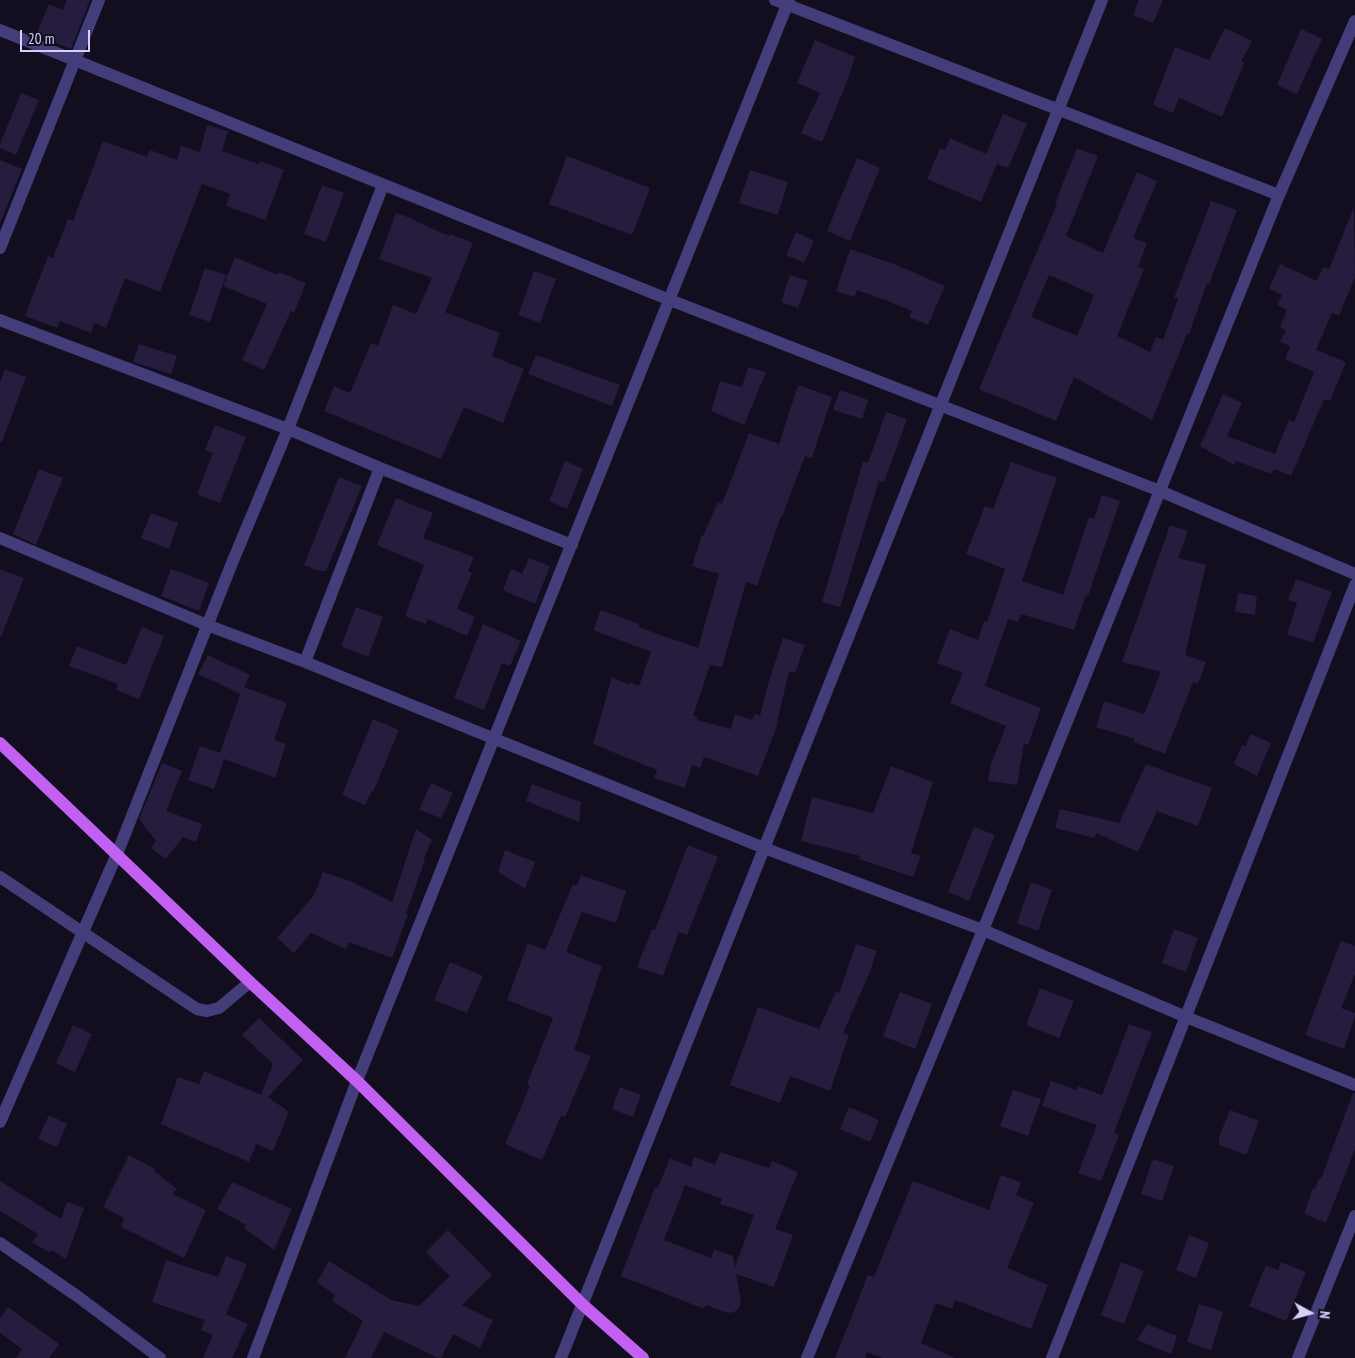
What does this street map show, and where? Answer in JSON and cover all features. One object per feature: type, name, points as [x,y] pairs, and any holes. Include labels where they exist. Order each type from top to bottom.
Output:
[{"type":"main road","points":[[0,743],[250,982],[357,1081],[582,1304],[643,1358]]},
{"type":"street","points":[[0,248],[99,0]]},
{"type":"street","points":[[775,0],[788,2],[1058,110],[1279,195]]},
{"type":"street","points":[[561,1358],[1102,0]]},
{"type":"street","points":[[253,1358],[357,1081],[495,740],[788,2]]},
{"type":"street","points":[[808,1358],[983,930],[1279,195],[1355,21]]},
{"type":"street","points":[[0,30],[670,300],[940,407],[1160,491],[1355,574]]},
{"type":"street","points":[[0,1122],[117,854],[207,625],[288,429],[383,185]]},
{"type":"street","points":[[0,320],[288,429],[572,545]]},
{"type":"street","points":[[305,662],[380,468]]},
{"type":"street","points":[[0,538],[207,625],[305,662],[764,848],[983,930],[1186,1017],[1355,1085]]},
{"type":"street","points":[[1052,1358],[1355,585]]},
{"type":"street","points":[[0,877],[197,1009],[208,1011],[218,1008],[250,982]]},
{"type":"street","points":[[1298,1358],[1355,1216]]},
{"type":"street","points":[[0,1243],[77,1296],[160,1358]]},
{"type":"building","points":[[67,0],[90,0],[71,49],[36,35],[49,4],[63,10]]},
{"type":"building","points":[[1139,0],[1163,0],[1153,23],[1133,15]]},
{"type":"building","points":[[1225,28],[1252,41],[1241,62],[1244,63],[1222,117],[1179,98],[1173,113],[1153,105],[1175,47],[1209,60]]},
{"type":"building","points":[[1301,29],[1322,39],[1297,94],[1277,85]]},
{"type":"building","points":[[815,40],[855,57],[822,142],[801,133],[820,93],[797,83]]},
{"type":"building","points":[[21,93],[39,100],[16,155],[0,148],[0,144]]},
{"type":"building","points":[[1003,114],[1027,124],[1008,168],[997,164],[981,202],[927,179],[940,148],[945,150],[950,138],[986,154]]},
{"type":"building","points":[[207,125],[228,131],[222,151],[259,164],[260,161],[284,170],[265,220],[226,206],[230,194],[202,184],[160,292],[125,278],[106,328],[94,323],[91,333],[60,321],[57,328],[25,316],[48,256],[53,258],[68,219],[73,221],[103,141],[147,157],[150,150],[177,160],[181,146],[200,152]]},
{"type":"building","points":[[1077,148],[1098,156],[1066,236],[1103,253],[1137,172],[1157,181],[1133,238],[1147,243],[1138,267],[1144,269],[1117,336],[1150,352],[1156,337],[1163,340],[1178,299],[1174,298],[1211,201],[1237,210],[1209,284],[1207,283],[1189,334],[1187,334],[1152,420],[1074,377],[1056,421],[979,389],[1057,204],[1055,203]],"holes":[[[1049,275],[1094,295],[1077,336],[1031,317]]]},
{"type":"building","points":[[567,156],[650,188],[632,235],[549,204]]},
{"type":"building","points":[[857,158],[880,168],[850,241],[827,231]]},
{"type":"building","points":[[0,160],[22,169],[1,221],[0,221]]},
{"type":"building","points":[[750,170],[788,182],[778,215],[739,203]]},
{"type":"building","points":[[322,185],[344,193],[326,242],[304,234]]},
{"type":"building","points":[[1354,207],[1355,277],[1339,316],[1332,313],[1316,350],[1346,362],[1330,401],[1324,399],[1291,476],[1274,469],[1272,474],[1236,461],[1234,465],[1200,446],[1223,394],[1242,403],[1227,436],[1275,454],[1289,420],[1294,422],[1314,372],[1285,359],[1290,346],[1280,342],[1286,330],[1280,327],[1287,310],[1277,305],[1282,295],[1269,289],[1280,264],[1317,281],[1323,267],[1329,269]]},
{"type":"building","points":[[396,213],[416,220],[449,236],[450,234],[473,243],[445,312],[500,333],[492,356],[524,369],[503,423],[464,407],[441,459],[324,411],[334,386],[350,393],[371,343],[378,346],[393,305],[416,314],[432,278],[379,259]]},
{"type":"building","points":[[796,232],[814,241],[804,263],[786,255]]},
{"type":"building","points":[[850,249],[894,264],[945,286],[928,325],[909,317],[912,311],[888,301],[857,290],[855,297],[836,291]]},
{"type":"building","points":[[235,257],[278,275],[279,272],[306,283],[294,313],[291,311],[264,370],[242,360],[267,304],[223,286]]},
{"type":"building","points":[[205,268],[226,275],[210,322],[189,315]]},
{"type":"building","points":[[534,271],[556,279],[540,323],[518,315]]},
{"type":"building","points":[[790,275],[808,281],[798,308],[781,302]]},
{"type":"building","points":[[139,344],[177,356],[171,374],[133,362]]},
{"type":"building","points":[[536,355],[620,385],[612,406],[528,374]]},
{"type":"building","points":[[748,367],[766,372],[744,425],[711,411],[720,381],[742,387]]},
{"type":"building","points":[[5,369],[26,377],[2,442],[0,442],[0,383]]},
{"type":"building","points":[[798,385],[832,397],[812,458],[805,456],[781,516],[757,586],[746,582],[722,667],[710,665],[693,716],[698,717],[697,720],[731,729],[735,714],[752,720],[755,714],[760,716],[783,638],[805,645],[795,673],[789,671],[778,723],[758,776],[704,757],[700,768],[692,765],[685,788],[654,778],[657,770],[593,744],[612,677],[629,685],[629,682],[639,686],[651,652],[593,630],[601,610],[639,624],[638,627],[698,648],[719,574],[692,566],[702,535],[718,502],[722,504],[749,433],[779,444]]},
{"type":"building","points":[[840,390],[868,400],[862,419],[833,410]]},
{"type":"building","points":[[886,412],[907,419],[884,482],[879,481],[840,607],[822,602],[863,462],[868,463]]},
{"type":"building","points":[[215,425],[246,437],[220,503],[197,494],[213,453],[205,450]]},
{"type":"building","points":[[565,461],[583,469],[567,509],[549,501]]},
{"type":"building","points":[[1011,462],[1057,478],[1022,581],[1063,595],[1089,517],[1094,519],[1102,495],[1120,501],[1088,596],[1086,595],[1074,630],[1021,614],[1018,622],[1008,619],[985,686],[1041,708],[1028,745],[1024,743],[1017,785],[988,781],[991,764],[1006,726],[950,703],[963,673],[937,663],[950,629],[978,640],[984,621],[987,622],[1005,569],[966,554],[985,506],[993,509]]},
{"type":"building","points":[[39,469],[63,478],[36,545],[13,534]]},
{"type":"building","points":[[339,477],[362,486],[326,571],[319,571],[304,565]]},
{"type":"building","points":[[396,498],[433,513],[423,538],[474,557],[468,571],[472,573],[457,609],[475,617],[467,636],[428,619],[426,624],[405,616],[424,565],[377,545]]},
{"type":"building","points":[[151,513],[178,523],[169,549],[141,538]]},
{"type":"building","points":[[1170,525],[1188,531],[1178,558],[1206,565],[1185,655],[1206,662],[1198,684],[1193,682],[1165,754],[1134,742],[1135,739],[1096,727],[1104,701],[1144,714],[1161,672],[1122,662]]},
{"type":"building","points":[[529,558],[550,566],[535,604],[503,590],[511,569],[522,574]]},
{"type":"building","points":[[0,569],[24,578],[1,637],[0,637]]},
{"type":"building","points":[[171,569],[209,583],[199,611],[161,596]]},
{"type":"building","points":[[1296,579],[1332,592],[1313,643],[1287,634],[1297,603],[1288,600]]},
{"type":"building","points":[[1238,593],[1257,596],[1255,615],[1235,612]]},
{"type":"building","points":[[356,607],[383,617],[368,657],[341,646]]},
{"type":"building","points":[[483,624],[521,641],[510,666],[502,663],[484,710],[454,698]]},
{"type":"building","points":[[142,627],[164,636],[139,699],[116,690],[118,684],[69,666],[77,646],[126,665]]},
{"type":"building","points":[[208,655],[250,675],[244,687],[287,703],[274,740],[286,744],[275,778],[224,759],[214,789],[188,780],[200,746],[220,753],[240,694],[198,674]]},
{"type":"building","points":[[373,719],[399,730],[373,792],[365,805],[342,795]]},
{"type":"building","points":[[1250,734],[1271,743],[1257,776],[1234,764],[1242,745],[1246,746]]},
{"type":"building","points":[[162,763],[182,771],[166,811],[202,824],[196,842],[183,837],[166,859],[151,848],[156,841],[139,819]]},
{"type":"building","points":[[1146,764],[1212,788],[1198,826],[1157,811],[1138,852],[1096,833],[1095,838],[1055,828],[1060,809],[1119,823]]},
{"type":"building","points":[[891,766],[933,782],[911,853],[921,856],[913,877],[859,859],[860,856],[801,841],[812,797],[873,813]]},
{"type":"building","points":[[431,783],[453,793],[441,818],[419,810]]},
{"type":"building","points":[[532,784],[581,802],[579,822],[526,801]]},
{"type":"building","points":[[974,827],[995,835],[969,901],[948,892]]},
{"type":"building","points":[[416,829],[432,840],[423,860],[425,860],[392,958],[349,942],[346,949],[311,933],[294,953],[277,938],[314,895],[323,872],[350,881],[392,902]]},
{"type":"building","points":[[688,845],[718,857],[687,935],[679,932],[663,976],[637,967],[652,929],[655,930]]},
{"type":"building","points":[[505,850],[535,862],[525,889],[498,872]]},
{"type":"building","points":[[581,875],[626,891],[616,923],[582,912],[566,952],[602,966],[574,1050],[591,1056],[565,1117],[561,1116],[542,1160],[505,1144],[530,1086],[527,1084],[553,1018],[507,1000],[528,943],[545,950],[573,884],[577,886]]},
{"type":"building","points":[[1031,882],[1052,890],[1038,931],[1017,923]]},
{"type":"building","points":[[1174,929],[1198,938],[1186,972],[1162,963]]},
{"type":"building","points":[[1341,941],[1355,946],[1355,974],[1341,1008],[1355,1013],[1355,1017],[1344,1049],[1305,1035]]},
{"type":"building","points":[[856,944],[877,951],[843,1033],[849,1035],[830,1091],[790,1076],[780,1103],[730,1085],[758,1007],[819,1029],[836,991],[839,993]]},
{"type":"building","points":[[450,962],[483,976],[467,1013],[434,1000]]},
{"type":"building","points":[[1040,988],[1074,1001],[1059,1038],[1026,1025]]},
{"type":"building","points":[[900,992],[932,1004],[915,1049],[883,1036]]},
{"type":"building","points":[[259,1018],[303,1060],[268,1097],[289,1112],[273,1151],[256,1144],[249,1162],[161,1124],[178,1077],[199,1084],[204,1071],[261,1095],[273,1064],[242,1035]]},
{"type":"building","points":[[1129,1024],[1152,1032],[1114,1133],[1119,1135],[1101,1181],[1078,1173],[1097,1125],[1042,1106],[1051,1081],[1076,1090],[1078,1086],[1102,1095]]},
{"type":"building","points":[[73,1025],[92,1034],[75,1072],[56,1063]]},
{"type":"building","points":[[620,1087],[641,1095],[633,1117],[612,1109]]},
{"type":"building","points":[[1013,1090],[1041,1099],[1028,1136],[1000,1126]]},
{"type":"building","points":[[1353,1093],[1355,1093],[1355,1149],[1326,1223],[1305,1214],[1305,1211],[1313,1188],[1315,1189],[1319,1178],[1321,1179]]},
{"type":"building","points":[[849,1107],[879,1120],[870,1142],[840,1129]]},
{"type":"building","points":[[1230,1110],[1259,1121],[1246,1155],[1219,1145],[1219,1137]]},
{"type":"building","points":[[49,1115],[67,1124],[57,1147],[38,1139]]},
{"type":"building","points":[[720,1152],[769,1168],[772,1161],[798,1172],[775,1229],[793,1235],[774,1287],[736,1274],[741,1302],[739,1308],[734,1312],[728,1313],[706,1305],[704,1309],[621,1276],[655,1187],[658,1188],[670,1158],[691,1167],[694,1157],[715,1165]],"holes":[[[685,1185],[722,1199],[720,1204],[754,1215],[735,1267],[733,1256],[714,1249],[711,1258],[664,1240]]]},
{"type":"building","points":[[129,1155],[155,1169],[154,1171],[177,1189],[172,1194],[206,1210],[184,1258],[121,1227],[124,1218],[103,1207]]},
{"type":"building","points":[[1153,1159],[1174,1166],[1162,1201],[1141,1194]]},
{"type":"building","points":[[1001,1175],[1021,1182],[1016,1195],[1034,1203],[1007,1268],[1048,1285],[1031,1329],[955,1300],[952,1309],[936,1303],[921,1343],[955,1358],[882,1358],[867,1352],[865,1358],[835,1358],[868,1275],[874,1277],[913,1181],[989,1210]]},
{"type":"building","points":[[0,1181],[61,1219],[67,1202],[84,1208],[66,1259],[52,1250],[50,1253],[32,1242],[38,1234],[0,1211]]},
{"type":"building","points":[[232,1182],[292,1209],[274,1250],[244,1228],[246,1225],[217,1209]]},
{"type":"building","points":[[448,1230],[492,1275],[462,1305],[493,1320],[480,1348],[453,1334],[441,1358],[438,1358],[384,1332],[371,1358],[345,1358],[363,1321],[332,1301],[335,1295],[317,1282],[329,1261],[391,1300],[419,1306],[450,1276],[426,1252]]},
{"type":"building","points":[[1189,1235],[1209,1243],[1196,1278],[1176,1270]]},
{"type":"building","points":[[226,1256],[247,1264],[226,1314],[248,1324],[232,1358],[203,1358],[213,1335],[201,1330],[205,1320],[152,1302],[166,1260],[218,1277]]},
{"type":"building","points":[[1121,1262],[1144,1271],[1124,1324],[1101,1315]]},
{"type":"building","points":[[1281,1262],[1306,1272],[1286,1321],[1249,1306],[1266,1265],[1278,1270]]},
{"type":"building","points":[[1199,1304],[1223,1312],[1211,1350],[1187,1342]]},
{"type":"building","points":[[8,1307],[59,1344],[49,1358],[16,1358],[22,1349],[0,1333],[0,1318]]},
{"type":"building","points":[[1147,1324],[1177,1336],[1171,1354],[1137,1340]]}]
